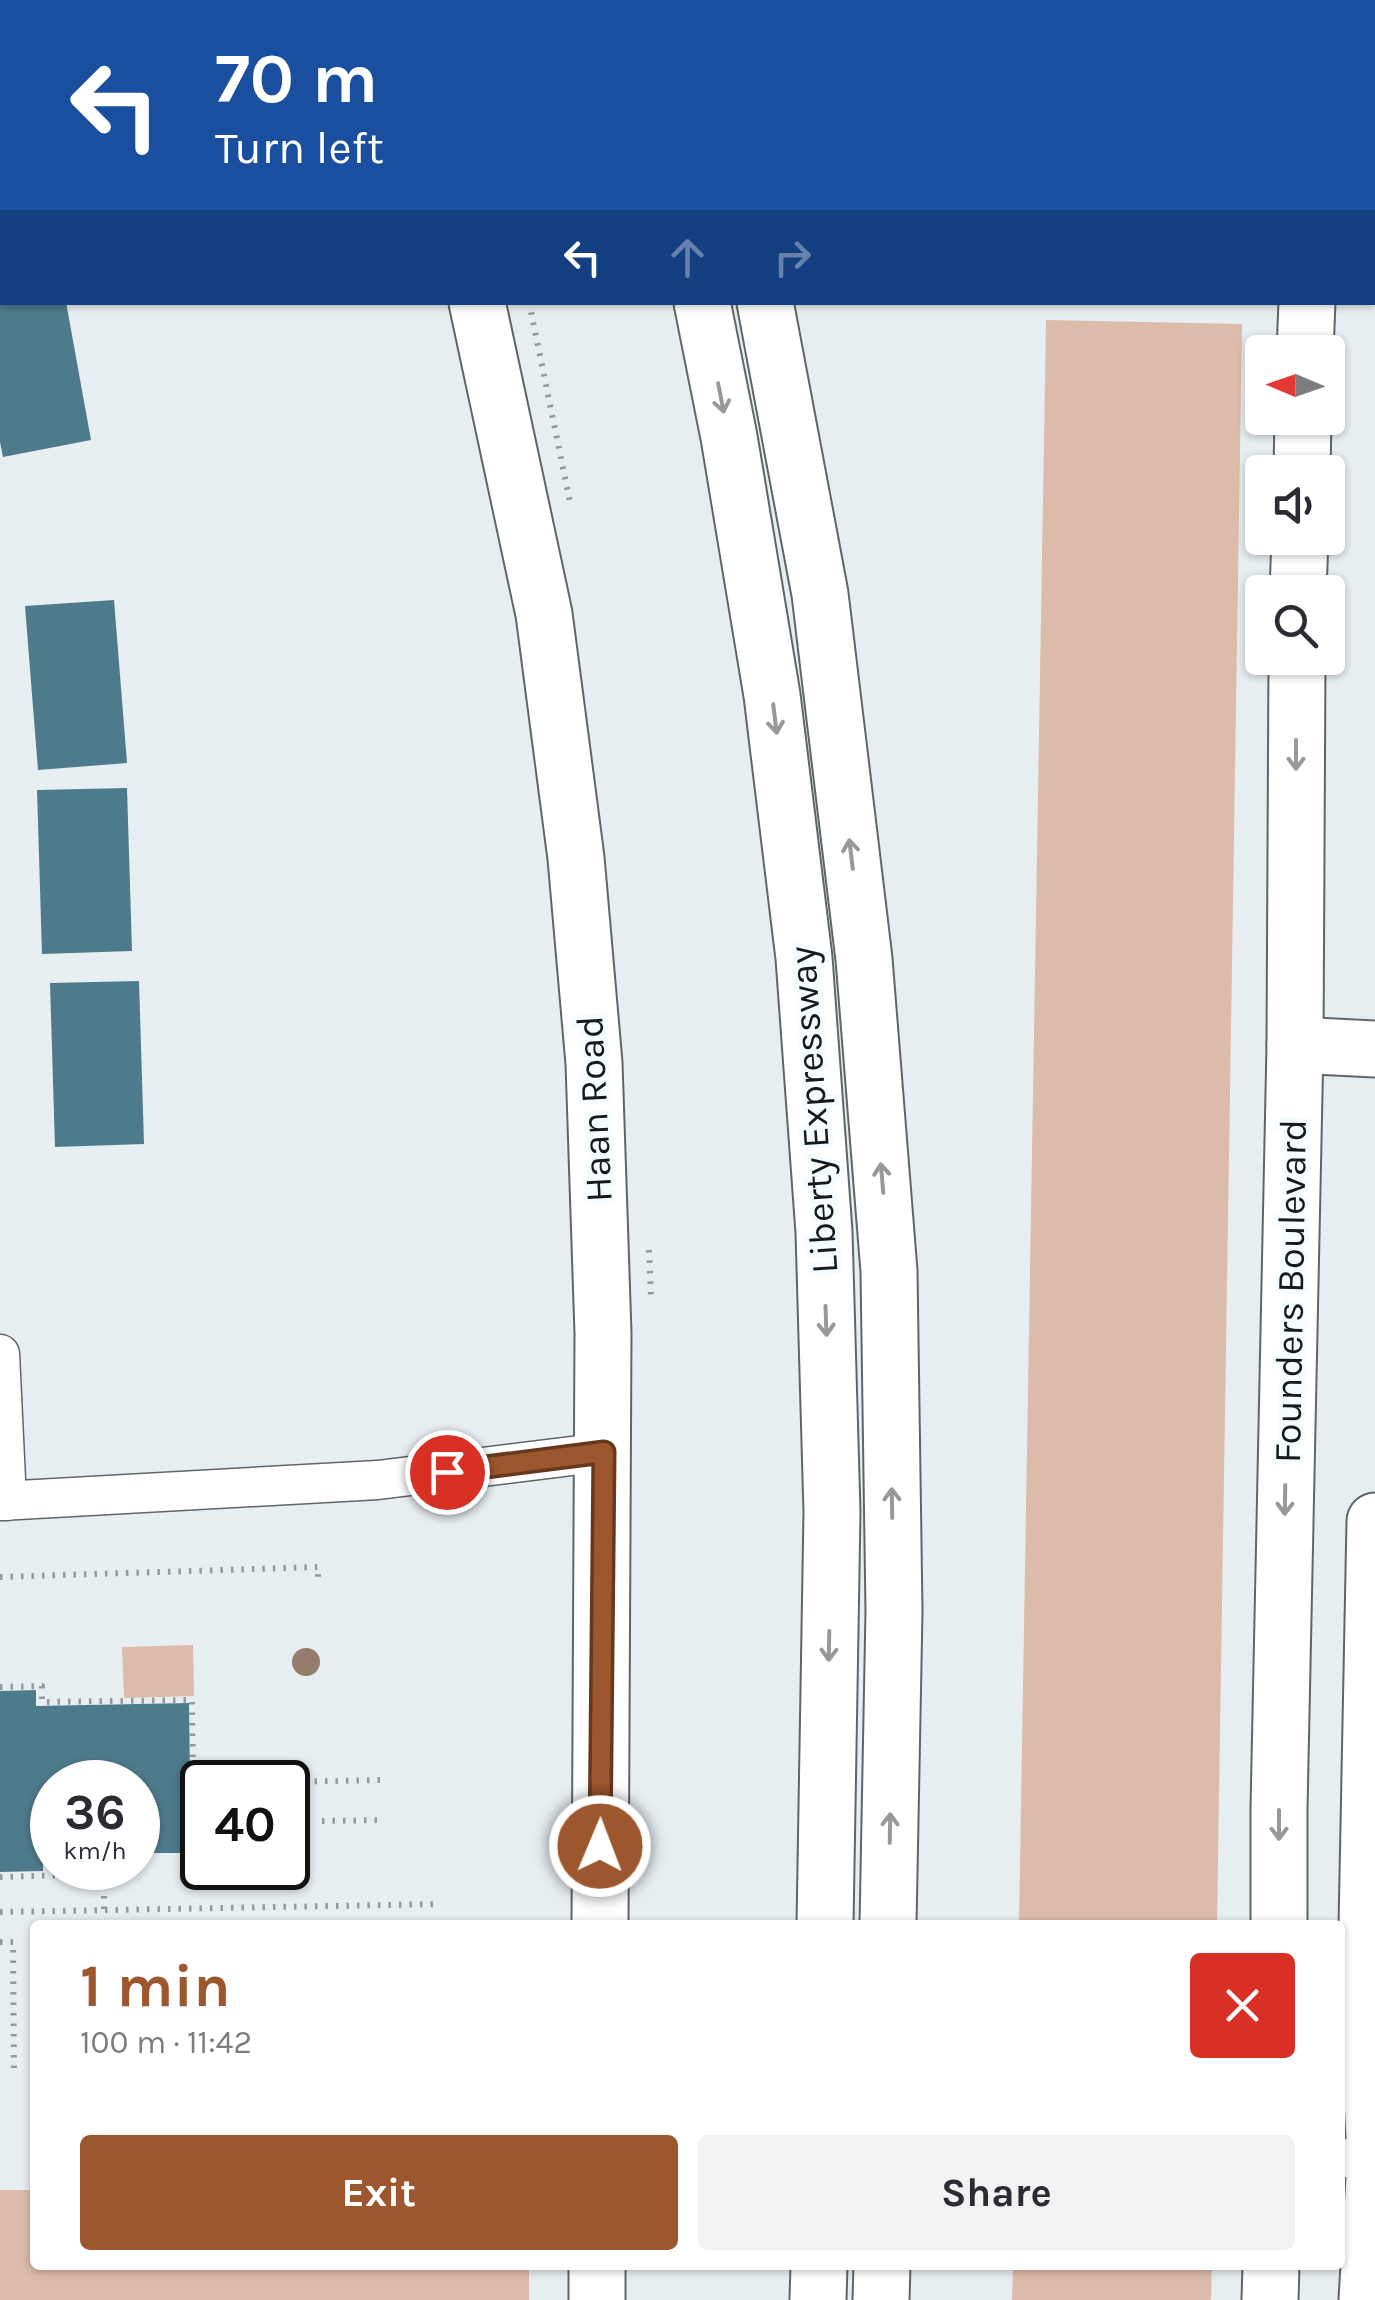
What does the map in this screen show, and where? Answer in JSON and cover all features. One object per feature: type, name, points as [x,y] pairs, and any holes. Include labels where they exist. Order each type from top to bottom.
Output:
[{"type":"main road","name":"Haan Road","points":[[478,305],[544,614],[576,858],[594,1062],[604,1452],[600,1920]]},
{"type":"main road","name":"Liberty Expressway","points":[[703,305],[772,695],[807,998],[824,1232],[832,1512],[824,1920]]},
{"type":"main road","name":"Liberty Expressway","points":[[766,305],[820,594],[864,959],[889,1271],[894,1611],[888,1920]]},
{"type":"main road","points":[[1305,335],[1306,305]]},
{"type":"main road","name":"Founders Boulevard","points":[[1279,1920],[1295,1045],[1297,675]]},
{"type":"main road","points":[[1295,1045],[1375,1049]]},
{"type":"main road","points":[[1367,2300],[1375,2159],[1366,1977],[1375,1522]]},
{"type":"main road","points":[[596,2300],[597,2270]]},
{"type":"main road","points":[[818,2300],[819,2270]]},
{"type":"main road","points":[[881,2300],[882,2270]]},
{"type":"main road","points":[[1270,2270],[1270,2300]]},
{"type":"street","points":[[0,1354],[4,1501],[378,1480],[604,1452]]},
{"type":"street","points":[[1345,2158],[1375,2159]]},
{"type":"path","points":[[0,1577],[318,1567],[318,1583]]},
{"type":"path","points":[[0,1687],[42,1686],[42,1702],[192,1700],[193,1760]]},
{"type":"path","points":[[310,1781],[382,1780]]},
{"type":"path","points":[[322,1821],[383,1820]]},
{"type":"path","points":[[0,1877],[104,1874],[104,1910]]},
{"type":"path","points":[[0,1912],[441,1904]]},
{"type":"path","points":[[67,1911],[68,1920]]},
{"type":"path","points":[[0,1942],[13,1942],[14,2070]]},
{"type":"shaded area","points":[[1046,320],[1242,324],[1217,1920],[1019,1920]]},
{"type":"shaded area","points":[[193,1645],[194,1696],[124,1698],[122,1647]]},
{"type":"shaded area","points":[[0,2190],[30,2190],[30,2270],[529,2270],[529,2300],[0,2300]]},
{"type":"shaded area","points":[[1013,2270],[1212,2270],[1211,2300],[1012,2300]]},
{"type":"building","points":[[0,305],[67,305],[91,440],[3,457]]},
{"type":"building","points":[[114,600],[127,763],[38,770],[25,606]]},
{"type":"building","points":[[127,788],[132,951],[42,954],[37,790]]},
{"type":"building","points":[[139,981],[144,1144],[55,1147],[50,983]]},
{"type":"building","points":[[36,1690],[36,1706],[189,1703],[190,1760],[180,1760],[180,1853],[160,1853],[160,1760],[30,1760],[30,1871],[0,1872],[0,1691]]},
{"type":"route","points":[[447,1472],[604,1452],[600,1846]]}]
